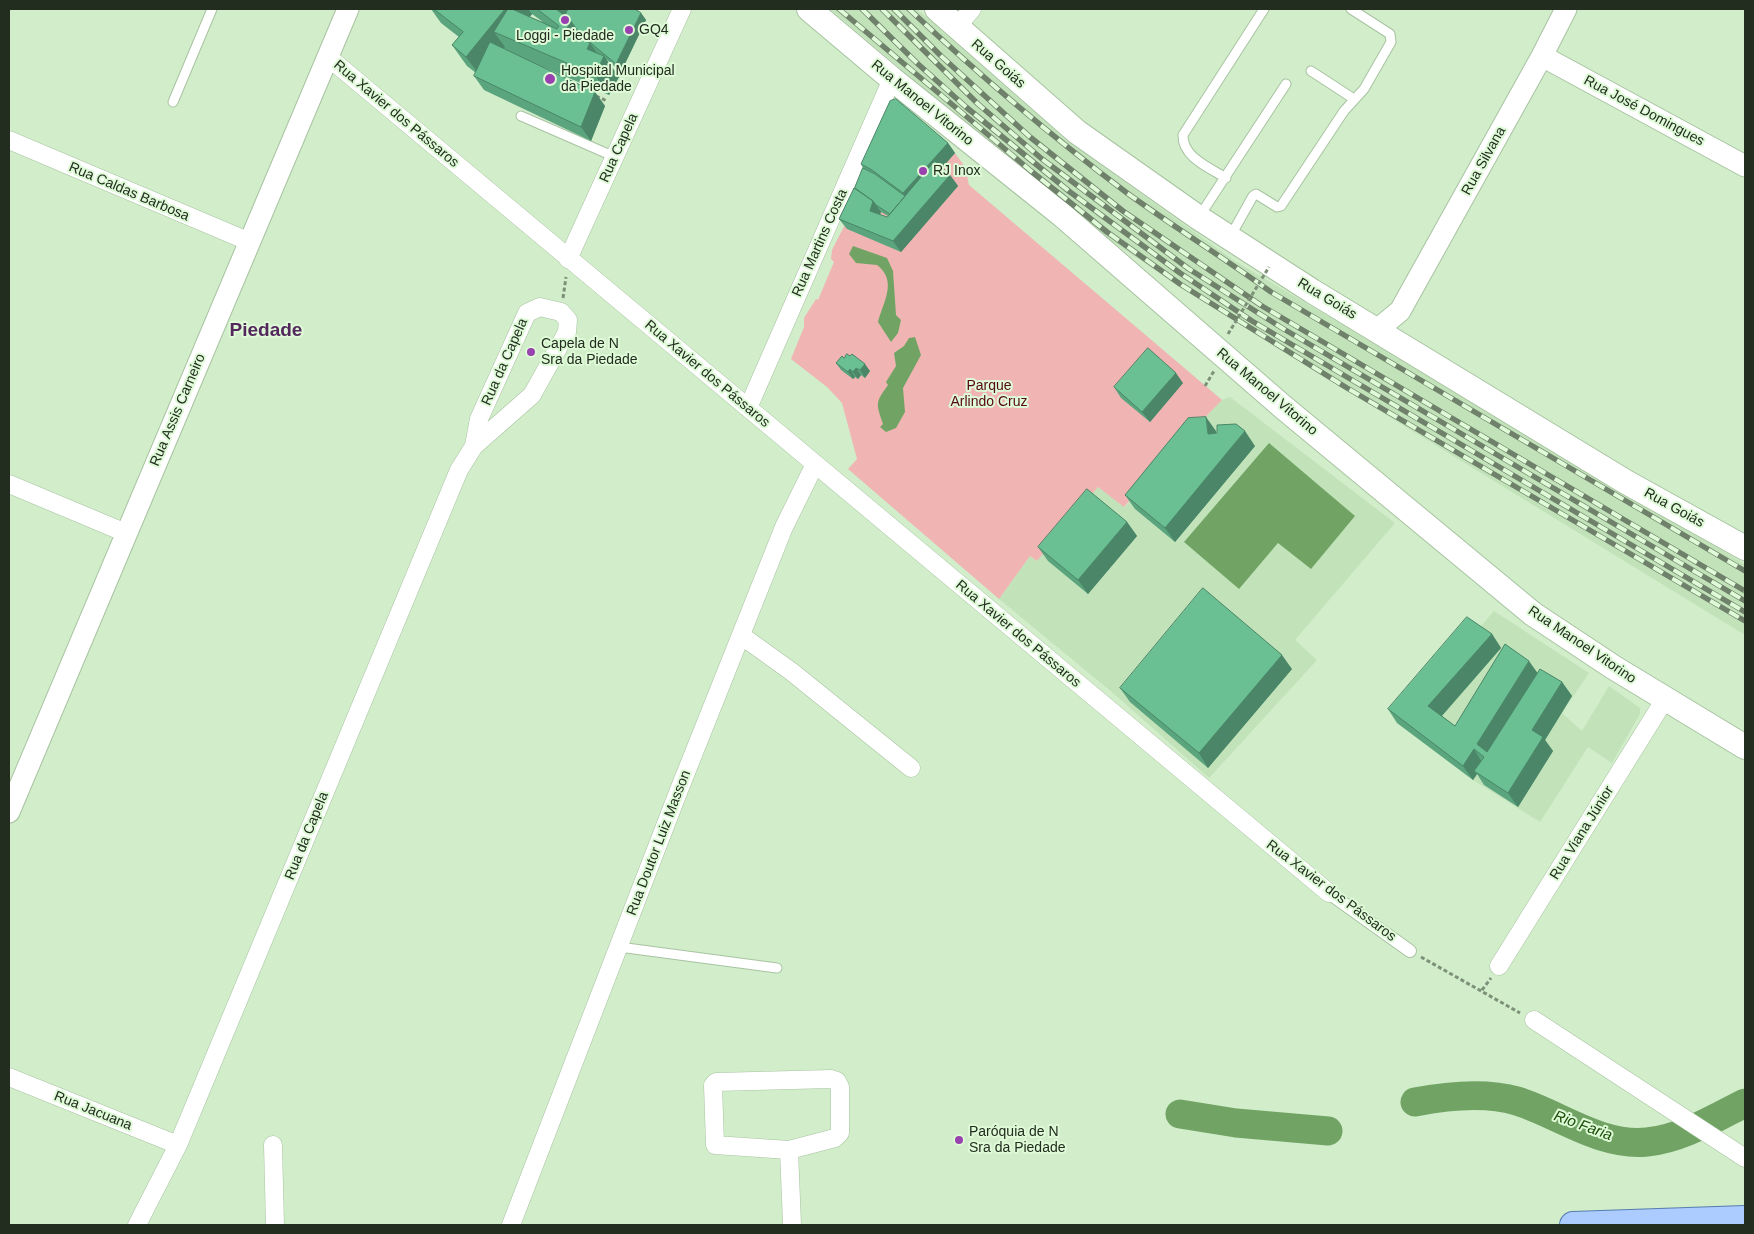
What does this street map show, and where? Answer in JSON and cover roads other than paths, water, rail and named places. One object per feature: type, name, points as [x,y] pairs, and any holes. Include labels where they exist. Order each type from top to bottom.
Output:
[{"type":"main road","name":"Rua Manoel Vitorino","points":[[809,9],[892,79],[1062,215],[1283,407],[1533,614],[1665,699],[1745,747]]},
{"type":"main road","name":"Rua Goiás","points":[[937,9],[956,28],[1076,132],[1199,218],[1312,291],[1378,329],[1626,482],[1745,548]]},
{"type":"main road","points":[[1589,1225],[1745,1219]]},
{"type":"street","name":"Rua Assis Carneiro","points":[[9,812],[348,9]]},
{"type":"street","name":"Rua Capela","points":[[568,259],[682,9]]},
{"type":"street","points":[[956,28],[972,9]]},
{"type":"street","name":"Rua Silvana","points":[[1378,329],[1400,311],[1542,56],[1566,9]]},
{"type":"street","name":"Rua José Domingues","points":[[1542,56],[1745,166]]},
{"type":"street","name":"Rua Xavier dos Pássaros","points":[[328,58],[1329,893],[1410,951]]},
{"type":"street","name":"Rua Martins Costa","points":[[748,408],[892,79]]},
{"type":"street","name":"Rua Caldas Barbosa","points":[[9,140],[250,242]]},
{"type":"street","name":"Rua da Capela","points":[[137,1225],[178,1145],[459,470],[474,446],[532,396],[567,332],[568,320],[562,312],[540,307],[527,313],[479,418],[474,446]]},
{"type":"street","points":[[1400,311],[1402,344]]},
{"type":"street","name":"Rua Doutor Luiz Masson","points":[[511,1225],[618,947],[784,527],[815,464]]},
{"type":"street","points":[[9,484],[126,533]]},
{"type":"street","points":[[742,636],[792,672],[911,768]]},
{"type":"street","name":"Rua Viana Júnior","points":[[1499,966],[1665,699]]},
{"type":"street","points":[[1528,1018],[1745,1158]]},
{"type":"street","name":"Rua Jacuana","points":[[9,1077],[178,1145]]},
{"type":"street","points":[[831,1079],[837,1081],[840,1087],[838,1136],[789,1150],[714,1145],[713,1085],[724,1080],[831,1079]]},
{"type":"street","points":[[273,1145],[275,1225]]},
{"type":"street","points":[[789,1150],[792,1225]]},
{"type":"lane","points":[[174,102],[212,9]]},
{"type":"lane","points":[[1226,178],[1190,154],[1183,143],[1183,135],[1264,9]]},
{"type":"lane","points":[[1230,238],[1253,196],[1256,194],[1277,207],[1281,206],[1344,111],[1364,89],[1391,42],[1390,34],[1351,9]]},
{"type":"lane","points":[[1311,70],[1354,99]]},
{"type":"lane","points":[[1199,218],[1286,84]]},
{"type":"lane","points":[[521,116],[615,157]]},
{"type":"lane","points":[[618,947],[777,968]]},
{"type":"waterway","name":"Rio Faria","points":[[1415,1102],[1466,1096],[1505,1098],[1533,1107],[1597,1135],[1613,1140],[1630,1142],[1647,1142],[1672,1137],[1698,1127],[1745,1103]]},
{"type":"waterway","name":"Rio Faria","points":[[1180,1114],[1236,1123],[1328,1131]]},
{"type":"railway","points":[[839,9],[1031,171],[1107,232],[1180,284],[1347,388],[1745,621]]},
{"type":"railway","points":[[862,9],[918,64],[966,107],[1070,192],[1180,273],[1252,321],[1745,612]]},
{"type":"railway","points":[[882,9],[978,104],[1042,159],[1189,269],[1282,328],[1745,601]]},
{"type":"railway","points":[[894,9],[941,56],[1030,137],[1123,211],[1262,306],[1745,591]]},
{"type":"railway","points":[[909,9],[1015,104],[1127,193],[1271,292],[1745,571]]},
{"type":"place","name":"Loggi - Piedade","points":[[565,20]]},
{"type":"place","name":"GQ4","points":[[629,30]]},
{"type":"place","name":"Hospital Municipal da Piedade","points":[[550,79]]},
{"type":"place","name":"RJ Inox","points":[[923,171]]},
{"type":"place","name":"Capela de N Sra da Piedade","points":[[531,352]]},
{"type":"place","name":"Paróquia de N Sra da Piedade","points":[[959,1140]]},
{"type":"district","name":"Piedade","points":[[266,331]]},
{"type":"park label","name":"Parque Arlindo Cruz","points":[[989,394]]}]
